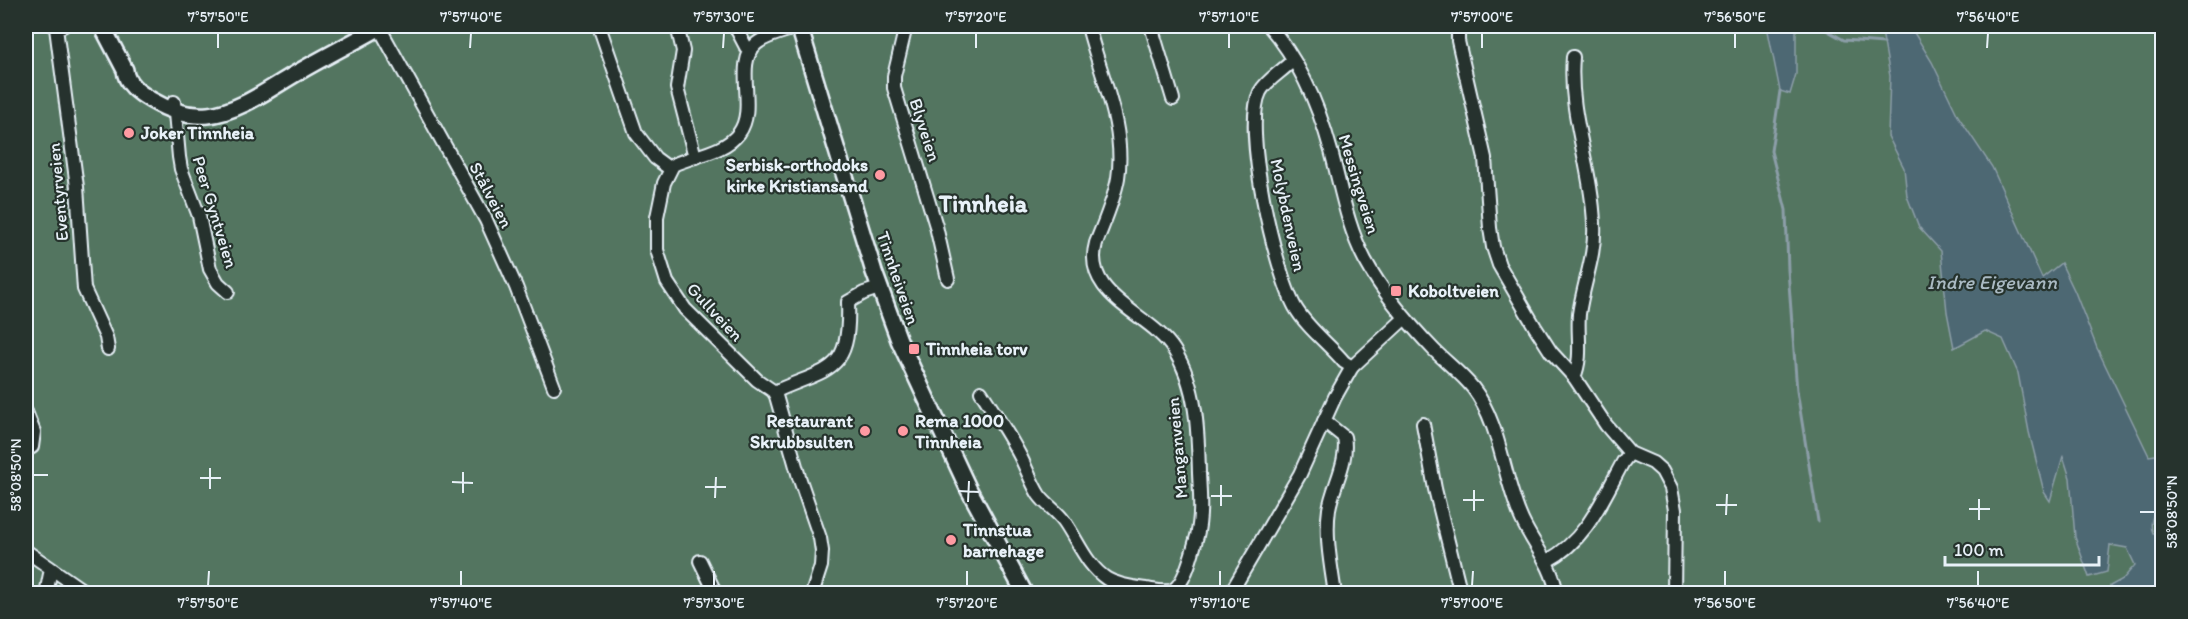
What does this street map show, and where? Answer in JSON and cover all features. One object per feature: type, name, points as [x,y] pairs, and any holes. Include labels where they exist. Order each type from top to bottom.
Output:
[{"type":"street","name":"Eventyrveien","points":[[57,26],[75,166],[84,289],[106,337],[108,349]]},
{"type":"street","points":[[102,26],[132,86],[154,102],[208,115],[239,108],[266,90],[381,26]]},
{"type":"street","name":"Stålveien","points":[[381,26],[469,188],[502,255],[554,387]]},
{"type":"street","points":[[599,26],[636,133],[644,145],[670,169],[683,160],[727,143],[738,134],[747,113],[746,75],[751,51],[764,39],[799,26]]},
{"type":"street","points":[[677,26],[683,51],[677,88],[695,157]]},
{"type":"street","points":[[735,26],[746,47],[751,51]]},
{"type":"street","name":"Tinnheiveien","points":[[799,26],[879,288],[899,340],[923,396],[968,488],[1025,594]]},
{"type":"street","name":"Blyveien","points":[[906,26],[894,76],[894,88],[936,226],[948,279]]},
{"type":"street","name":"Manganveien","points":[[981,392],[1017,449],[1040,496],[1058,512],[1091,565],[1108,579],[1128,586],[1168,591],[1181,590],[1200,517],[1199,453],[1194,405],[1190,385],[1174,350],[1156,329],[1116,301],[1101,283],[1094,264],[1093,254],[1096,243],[1117,180],[1120,148],[1116,125],[1088,26]]},
{"type":"street","points":[[1151,26],[1173,99]]},
{"type":"street","name":"Messingveien","points":[[1269,26],[1293,60],[1315,103],[1331,151],[1354,236],[1381,285],[1430,345],[1472,386],[1484,406],[1517,509],[1529,534],[1547,561],[1557,594]]},
{"type":"street","points":[[1458,26],[1458,41],[1485,158],[1490,228],[1496,256],[1510,286],[1551,352],[1574,377],[1596,412],[1630,453],[1653,463],[1662,471],[1671,488],[1675,510],[1674,594]]},
{"type":"street","points":[[1573,57],[1572,94],[1591,193],[1594,224],[1591,257],[1579,314],[1579,359],[1574,377]]},
{"type":"street","name":"Molybdenveien","points":[[1293,60],[1284,70],[1267,82],[1257,99],[1256,146],[1261,184],[1270,229],[1290,298],[1303,318],[1352,367]]},
{"type":"street","name":"Peer Gyntveien","points":[[175,107],[178,158],[199,216],[210,269],[218,283],[228,292]]},
{"type":"street","name":"Gullveien","points":[[670,169],[662,193],[656,233],[658,257],[667,282],[678,302],[757,380],[769,386],[774,392]]},
{"type":"street","points":[[812,594],[822,551],[774,392],[820,374],[832,366],[841,355],[845,345],[848,302],[879,288]]},
{"type":"street","points":[[1230,594],[1300,474],[1352,367],[1406,318]]},
{"type":"street","points":[[26,412],[34,432],[32,447],[26,450]]},
{"type":"street","points":[[1324,421],[1344,436],[1346,446],[1333,493],[1327,527],[1335,594]]},
{"type":"street","points":[[1423,424],[1435,489],[1461,594]]},
{"type":"street","points":[[1547,561],[1567,549],[1582,533],[1630,453]]},
{"type":"street","points":[[26,551],[88,594]]},
{"type":"street","points":[[700,561],[716,594]]},
{"type":"street","points":[[46,594],[51,569]]},
{"type":"green space","points":[[26,26],[2162,26],[2162,593],[26,593]]},
{"type":"water","points":[[1767,26],[1796,26],[1796,74],[1790,94],[1780,91]]},
{"type":"water","name":"Indre Eigevann","points":[[1881,26],[1910,26],[1932,62],[1958,116],[1992,167],[2042,278],[2061,263],[2097,348],[2149,456],[2162,454],[2162,510],[2158,502],[2151,525],[2153,533],[2157,533],[2157,537],[2162,538],[2162,593],[2110,593],[2110,586],[2123,579],[2135,565],[2127,548],[2110,545],[2107,572],[2089,577],[2075,537],[2070,478],[2063,456],[2050,501],[2044,492],[2029,432],[2018,373],[2003,339],[1985,331],[1954,348],[1947,312],[1941,251],[1919,227],[1907,196],[1904,168],[1888,136],[1890,76]]},
{"type":"waterway","points":[[1819,26],[1844,40],[1884,43]]},
{"type":"waterway","points":[[1780,91],[1771,151],[1786,210],[1797,391],[1818,521]]},
{"type":"place","name":"Joker Tinnheia","points":[[129,133]]},
{"type":"place","name":"Serbisk-orthodoks kirke Kristiansand","points":[[880,175]]},
{"type":"place","name":"Koboltveien","points":[[1396,291]]},
{"type":"place","name":"Tinnheia torv","points":[[914,349]]},
{"type":"place","name":"Restaurant Skrubbsulten","points":[[865,431]]},
{"type":"place","name":"Rema 1000 Tinnheia","points":[[903,431]]},
{"type":"place","name":"Tinnstua barnehage","points":[[951,540]]},
{"type":"district","name":"Tinnheia","points":[[983,204]]}]
